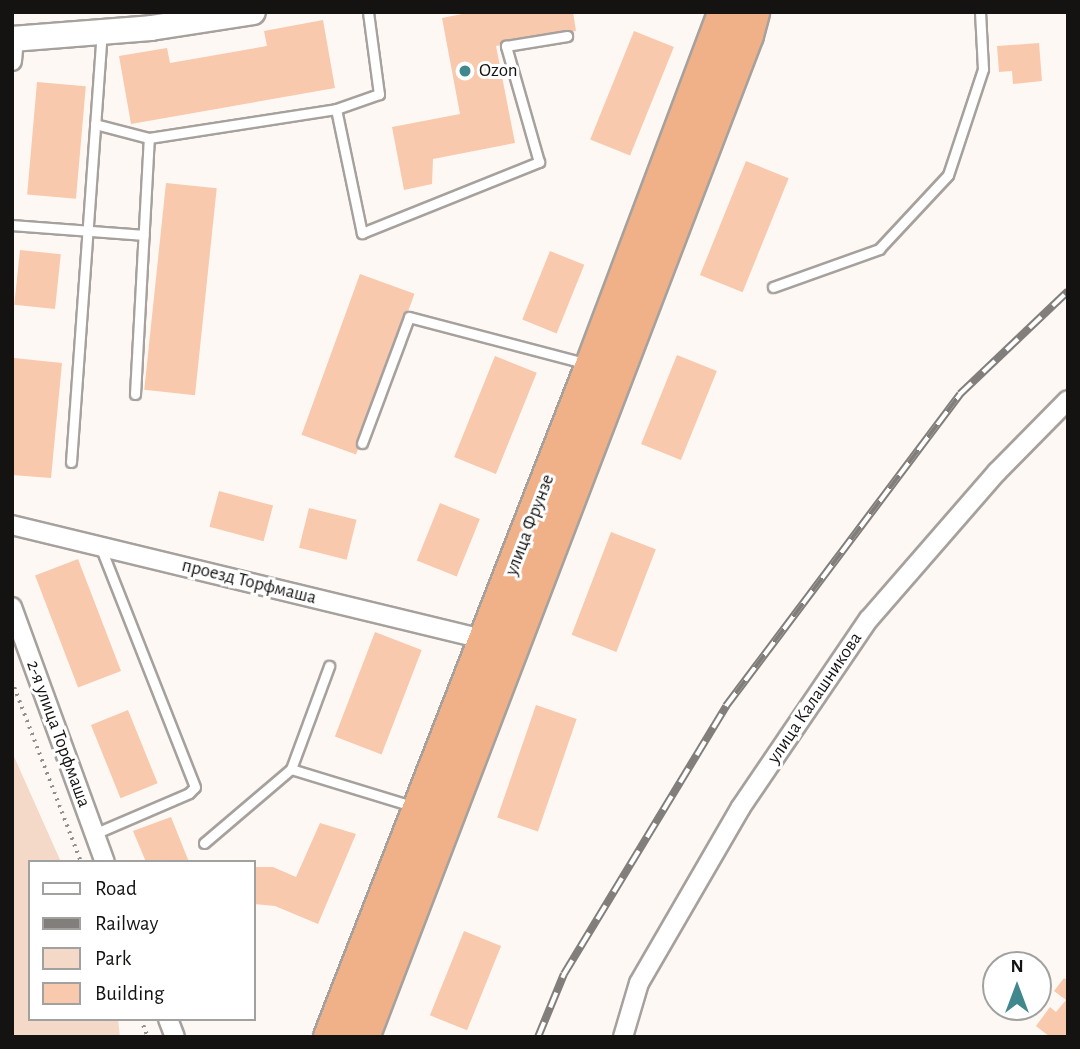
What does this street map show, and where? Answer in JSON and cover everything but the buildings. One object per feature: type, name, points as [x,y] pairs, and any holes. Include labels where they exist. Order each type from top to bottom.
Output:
[{"type":"highway","name":"улица Фрунзе","points":[[498,644],[592,365],[725,12]]},
{"type":"highway","name":"улица Фрунзе","points":[[330,1037],[433,813],[498,644],[747,35],[752,12]]},
{"type":"highway","name":"улица Фрунзе","points":[[363,1037],[433,813]]},
{"type":"street","points":[[13,46],[216,15],[253,12]]},
{"type":"street","name":"улица Калашникова","points":[[623,1037],[639,984],[741,807],[869,619],[997,472],[1068,400]]},
{"type":"street","name":"проезд Торфмаша","points":[[12,524],[498,644]]},
{"type":"street","name":"2-я улица Торфмаша","points":[[12,607],[104,860]]},
{"type":"lane","points":[[95,124],[149,138],[336,109],[379,94],[368,12]]},
{"type":"lane","points":[[773,286],[879,249],[948,175],[983,69],[981,12]]},
{"type":"lane","points":[[71,463],[102,32]]},
{"type":"lane","points":[[336,109],[362,233],[539,162],[506,46],[567,36]]},
{"type":"lane","points":[[135,394],[149,138]]},
{"type":"lane","points":[[12,225],[144,234]]},
{"type":"lane","points":[[362,443],[409,317],[592,365]]},
{"type":"lane","points":[[94,834],[189,793],[195,787],[100,546]]},
{"type":"lane","points":[[204,843],[291,769],[329,666]]},
{"type":"lane","points":[[291,769],[433,813]]},
{"type":"path","points":[[12,681],[80,860]]},
{"type":"green space","points":[[12,752],[60,860],[28,860],[28,1021],[118,1021],[120,1037],[12,1037]]},
{"type":"railway","points":[[538,1037],[564,974],[726,706],[960,394],[1068,291]]},
{"type":"place","name":"Ozon","points":[[465,71]]}]
